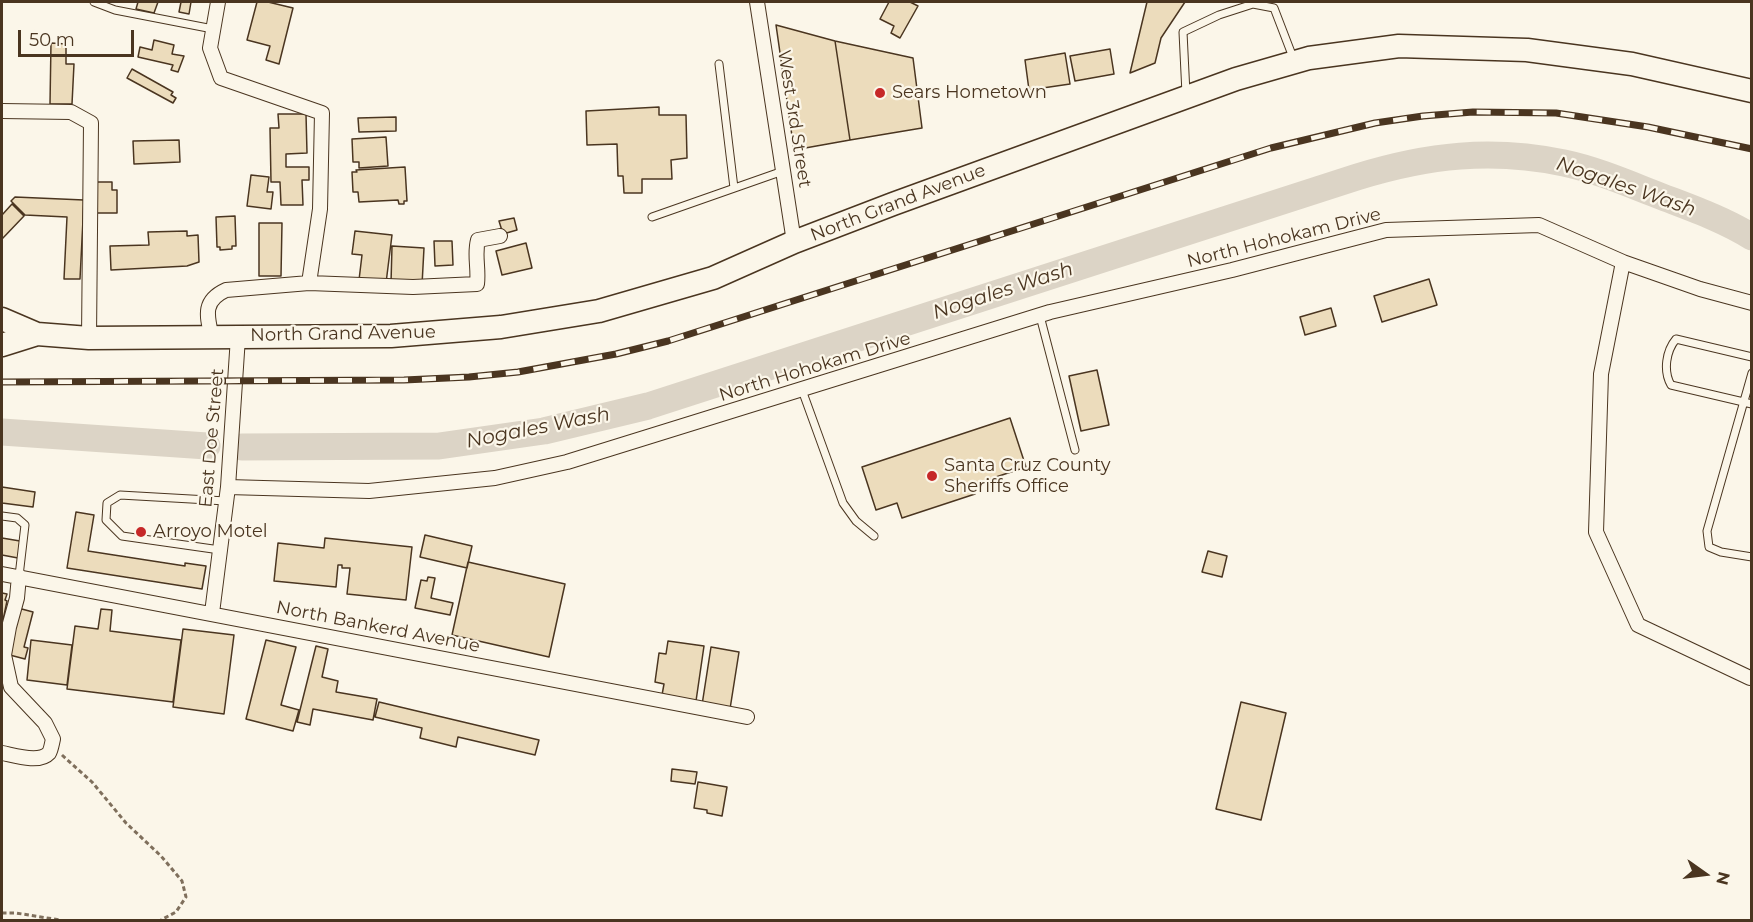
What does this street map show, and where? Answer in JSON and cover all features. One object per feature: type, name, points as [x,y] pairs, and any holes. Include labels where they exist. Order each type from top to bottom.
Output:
[{"type":"main road","name":"North Grand Avenue","points":[[2,319],[37,334],[89,338],[391,336],[501,327],[599,311],[713,278],[794,242],[893,204],[1236,79],[1309,58],[1399,46],[1527,50],[1632,64],[1752,91]]},
{"type":"main road","name":"North Grand Avenue","points":[[2,345],[37,334]]},
{"type":"street","points":[[218,2],[210,48],[221,78],[322,112],[320,209],[309,283]]},
{"type":"street","name":"West 3rd Street","points":[[757,2],[794,242]]},
{"type":"street","points":[[2,111],[71,112],[92,123],[89,338]]},
{"type":"street","name":"North Hohokam Drive","points":[[227,494],[369,491],[495,478],[567,462],[1040,316],[1386,230],[1539,225],[1623,261],[1700,289],[1752,303]]},
{"type":"street","points":[[212,338],[208,319],[209,302],[215,295],[226,290],[309,283],[413,287],[477,284],[475,253],[478,240],[500,236]]},
{"type":"street","points":[[1623,261],[1601,374],[1596,532],[1638,625],[1750,678]]},
{"type":"street","name":"East Doe Street","points":[[212,613],[227,494],[238,337]]},
{"type":"street","name":"North Bankerd Avenue","points":[[2,574],[747,717]]},
{"type":"street","points":[[2,753],[32,758],[43,757],[50,752],[53,739],[51,732],[10,687],[4,655],[17,598],[19,576]]},
{"type":"lane","points":[[94,2],[115,10],[213,29]]},
{"type":"lane","points":[[1186,97],[1183,32],[1219,15],[1253,4],[1274,8],[1295,62]]},
{"type":"lane","points":[[719,64],[734,188]]},
{"type":"lane","points":[[652,218],[783,171]]},
{"type":"lane","points":[[1040,316],[1075,450]]},
{"type":"lane","points":[[1752,357],[1676,339],[1671,345],[1667,361],[1667,378],[1671,385],[1752,404]]},
{"type":"lane","points":[[1752,373],[1707,531],[1709,547],[1721,552],[1752,556]]},
{"type":"lane","points":[[802,390],[843,503],[856,521],[874,536]]},
{"type":"lane","points":[[220,550],[122,536],[106,520],[107,503],[120,495],[227,494]]},
{"type":"lane","points":[[2,516],[17,518],[25,525],[19,576]]},
{"type":"path","points":[[51,746],[92,782],[126,823],[161,856],[182,881],[186,897],[177,912],[161,921]]},
{"type":"path","points":[[2,913],[16,913],[60,921]]},
{"type":"building","points":[[138,2],[158,2],[154,13],[136,9]]},
{"type":"building","points":[[181,2],[191,2],[189,14],[179,12]]},
{"type":"building","points":[[257,2],[268,2],[293,8],[279,64],[266,60],[270,46],[247,40]]},
{"type":"building","points":[[889,2],[910,2],[918,6],[900,38],[891,33],[894,26],[880,19]]},
{"type":"building","points":[[1147,2],[1185,2],[1161,38],[1155,63],[1130,73]]},
{"type":"building","points":[[776,25],[835,41],[850,140],[794,150]]},
{"type":"building","points":[[154,40],[174,45],[172,54],[184,56],[178,72],[171,70],[173,65],[138,57],[140,47],[152,50]]},
{"type":"building","name":"Sears Hometown","points":[[835,41],[913,58],[922,128],[850,140]]},
{"type":"building","points":[[51,43],[66,44],[66,64],[74,64],[72,104],[50,104]]},
{"type":"building","points":[[1110,49],[1114,74],[1075,81],[1070,56]]},
{"type":"building","points":[[1065,53],[1070,84],[1029,90],[1025,60]]},
{"type":"building","points":[[132,69],[173,92],[171,95],[176,98],[173,103],[127,78]]},
{"type":"building","points":[[659,107],[659,115],[686,115],[687,158],[671,160],[672,179],[642,179],[642,193],[624,193],[623,176],[618,176],[617,144],[587,145],[586,111]]},
{"type":"building","points":[[278,114],[306,114],[307,153],[286,154],[286,167],[309,167],[309,180],[302,180],[303,205],[281,205],[280,182],[271,182],[270,128],[279,128]]},
{"type":"building","points":[[396,117],[396,131],[359,132],[358,118]]},
{"type":"building","points":[[386,137],[388,166],[359,168],[359,162],[353,162],[352,139]]},
{"type":"building","points":[[179,140],[180,162],[134,164],[133,141]]},
{"type":"building","points":[[405,167],[407,201],[404,201],[404,204],[399,204],[398,200],[359,202],[358,192],[353,192],[352,172]]},
{"type":"building","points":[[251,175],[269,177],[267,192],[273,192],[271,209],[247,206]]},
{"type":"building","points":[[97,182],[112,182],[112,190],[117,190],[117,213],[97,213]]},
{"type":"building","points":[[15,197],[84,200],[80,279],[64,279],[67,217],[25,215],[11,201]]},
{"type":"building","points":[[12,204],[24,216],[2,239],[2,215]]},
{"type":"building","points":[[235,216],[236,246],[232,246],[232,249],[220,250],[220,247],[217,247],[216,217]]},
{"type":"building","points":[[514,218],[517,230],[503,234],[499,221]]},
{"type":"building","points":[[259,223],[282,223],[281,276],[259,276]]},
{"type":"building","points":[[187,231],[187,236],[198,235],[199,262],[187,266],[111,270],[110,246],[149,245],[148,232]]},
{"type":"building","points":[[355,231],[392,235],[386,283],[359,280],[362,255],[352,254]]},
{"type":"building","points":[[434,241],[452,241],[453,265],[435,266]]},
{"type":"building","points":[[526,243],[532,268],[502,275],[496,251]]},
{"type":"building","points":[[392,246],[424,248],[422,285],[391,283]]},
{"type":"building","points":[[1429,279],[1437,305],[1382,322],[1374,296]]},
{"type":"building","points":[[1331,308],[1336,326],[1305,335],[1300,317]]},
{"type":"building","points":[[1097,370],[1109,425],[1081,431],[1069,376]]},
{"type":"building","name":"Santa Cruz County Sheriffs Office","points":[[1010,418],[1026,467],[972,485],[975,494],[902,518],[897,503],[876,510],[862,467]]},
{"type":"building","points":[[2,487],[35,492],[33,507],[2,503]]},
{"type":"building","points":[[76,512],[94,515],[88,551],[185,566],[185,563],[206,566],[202,589],[67,568]]},
{"type":"building","points":[[425,535],[472,546],[467,568],[420,557]]},
{"type":"building","points":[[2,538],[20,541],[18,558],[2,555]]},
{"type":"building","points":[[325,538],[412,547],[406,600],[347,594],[350,568],[342,568],[342,565],[338,565],[336,587],[274,581],[278,543],[324,548]]},
{"type":"building","points":[[1208,551],[1227,556],[1222,577],[1202,572]]},
{"type":"building","points":[[468,562],[565,584],[549,657],[452,635]]},
{"type":"building","points":[[428,577],[435,578],[431,598],[453,603],[450,615],[415,608],[421,580],[427,581]]},
{"type":"building","points":[[2,593],[7,594],[5,600],[7,601],[2,625]]},
{"type":"building","points":[[18,608],[33,612],[24,647],[28,648],[25,659],[6,654]]},
{"type":"building","points":[[101,609],[112,610],[110,631],[181,640],[173,702],[67,689],[75,626],[98,629]]},
{"type":"building","points":[[183,629],[234,635],[224,714],[173,707]]},
{"type":"building","points":[[31,640],[72,645],[67,685],[27,680]]},
{"type":"building","points":[[266,640],[296,647],[281,705],[299,710],[293,731],[246,719]]},
{"type":"building","points":[[668,641],[704,646],[696,701],[662,695],[664,684],[655,682],[659,653],[666,654]]},
{"type":"building","points":[[316,646],[328,649],[322,677],[338,681],[336,692],[377,699],[373,720],[313,709],[310,725],[297,722]]},
{"type":"building","points":[[711,647],[739,652],[730,709],[702,705]]},
{"type":"building","points":[[379,702],[539,740],[535,755],[458,737],[456,747],[420,738],[422,728],[375,717]]},
{"type":"building","points":[[1241,702],[1286,713],[1261,820],[1216,809]]},
{"type":"building","points":[[672,769],[697,772],[695,784],[671,781]]},
{"type":"building","points":[[698,782],[727,787],[722,816],[694,808]]},
{"type":"waterway","name":"Nogales Wash","points":[[242,447],[439,446],[544,431],[648,406],[1357,177],[1383,169],[1435,159],[1486,155],[1537,158],[1564,163],[1613,178],[1695,210],[1752,237]]},
{"type":"waterway","name":"Nogales Wash","points":[[2,432],[207,446]]},
{"type":"railway","points":[[2,382],[404,380],[518,372],[616,354],[668,341],[1271,148],[1375,123],[1423,116],[1473,112],[1556,113],[1648,127],[1752,149]]},
{"type":"place","name":"Sears Hometown","points":[[880,93]]},
{"type":"place","name":"Santa Cruz County Sheriffs Office","points":[[932,476]]},
{"type":"place","name":"Arroyo Motel","points":[[141,532]]}]
